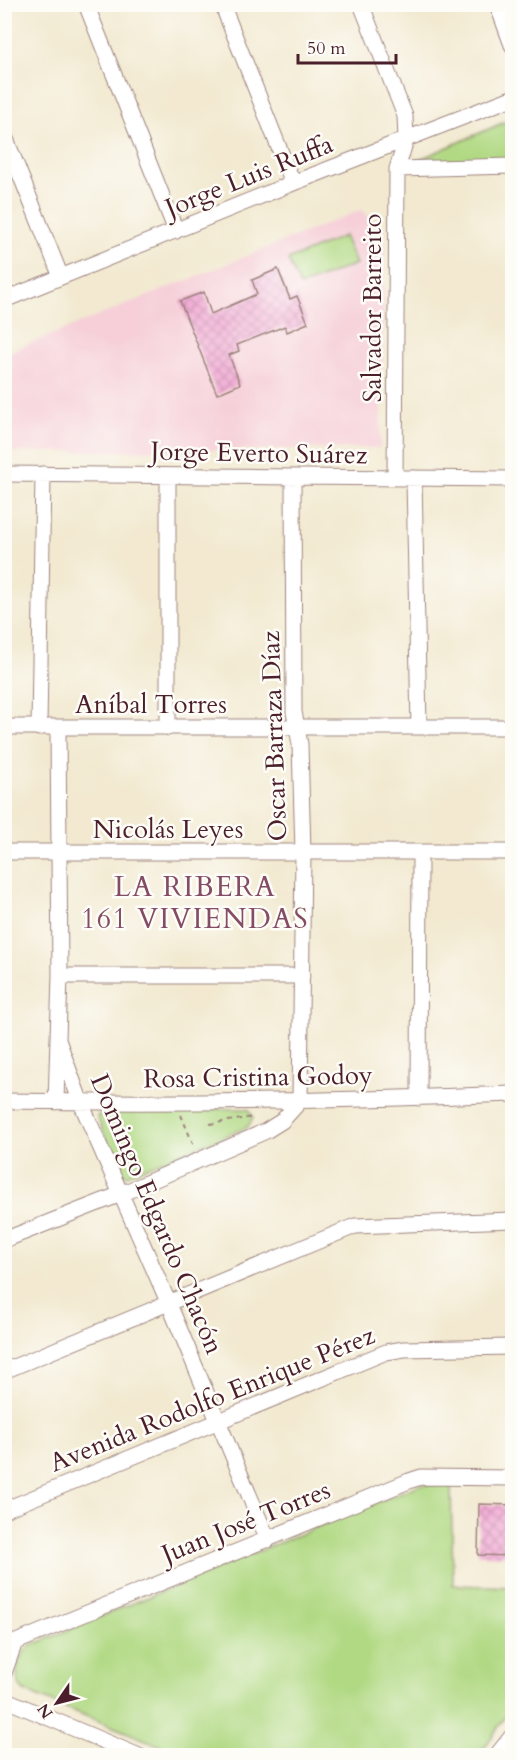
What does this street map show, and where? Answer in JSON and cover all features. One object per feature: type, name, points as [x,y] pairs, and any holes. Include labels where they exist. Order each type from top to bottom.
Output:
[{"type":"street","points":[[86,4],[176,231]]},
{"type":"street","points":[[222,4],[293,183]]},
{"type":"street","points":[[361,4],[405,116],[406,140]]},
{"type":"street","points":[[497,4],[513,45]]},
{"type":"street","name":"Jorge Luis Ruffa","points":[[4,300],[293,183],[513,98]]},
{"type":"street","points":[[4,134],[61,277]]},
{"type":"street","name":"Salvador Barreito","points":[[395,478],[396,169],[406,140]]},
{"type":"street","points":[[396,169],[513,166]]},
{"type":"street","name":"Jorge Everto Suárez","points":[[4,474],[513,479]]},
{"type":"street","points":[[39,728],[43,474]]},
{"type":"street","points":[[168,476],[168,728]]},
{"type":"street","name":"Oscar Barraza Díaz","points":[[293,477],[294,712],[300,744],[303,852],[300,1101]]},
{"type":"street","points":[[414,478],[419,728]]},
{"type":"street","name":"Aníbal Torres","points":[[4,728],[513,727]]},
{"type":"street","name":"Domingo Edgardo Chacón","points":[[56,1102],[60,976],[58,728]]},
{"type":"street","name":"Nicolás Leyes","points":[[4,852],[513,852]]},
{"type":"street","points":[[419,1098],[420,853]]},
{"type":"street","points":[[60,976],[303,976]]},
{"type":"street","name":"Domingo Edgardo Chacón","points":[[58,1040],[81,1103],[169,1304],[267,1540]]},
{"type":"street","name":"Rosa Cristina Godoy","points":[[4,1101],[81,1103],[300,1101],[513,1094]]},
{"type":"street","points":[[5,1238],[121,1194],[266,1131],[282,1121],[300,1101]]},
{"type":"street","points":[[4,1371],[355,1226],[513,1220]]},
{"type":"street","name":"Avenida Rodolfo Enrique Pérez","points":[[4,1510],[387,1352],[404,1349],[513,1347]]},
{"type":"street","name":"Juan José Torres","points":[[10,1645],[421,1477],[513,1478]]},
{"type":"street","points":[[4,1673],[10,1645]]},
{"type":"street","points":[[4,1699],[139,1755]]},
{"type":"street","points":[[496,1755],[513,1736]]},
{"type":"path","points":[[179,1110],[196,1149]]},
{"type":"path","points":[[210,1124],[253,1117]]},
{"type":"shaded area","points":[[361,210],[385,231],[380,448],[6,452],[4,354]]},
{"type":"green space","points":[[505,122],[512,128],[512,156],[504,161],[416,161]]},
{"type":"green space","points":[[344,236],[356,264],[300,286],[288,260]]},
{"type":"green space","points":[[105,1108],[248,1109],[253,1117],[248,1127],[127,1175],[120,1173],[97,1117]]},
{"type":"green space","points":[[451,1483],[453,1585],[512,1587],[512,1706],[485,1747],[477,1755],[183,1755],[24,1691],[20,1687],[17,1675],[19,1662],[30,1646],[419,1485]]},
{"type":"building","points":[[278,269],[290,299],[297,296],[308,323],[287,332],[285,326],[237,345],[239,351],[229,355],[240,384],[217,394],[180,301],[204,292],[211,314],[257,294],[252,280]]},
{"type":"building","points":[[479,1504],[513,1505],[513,1556],[478,1555]]},
{"type":"district","name":"LA RIBERA 161 VIVIENDAS","points":[[195,903]]}]
